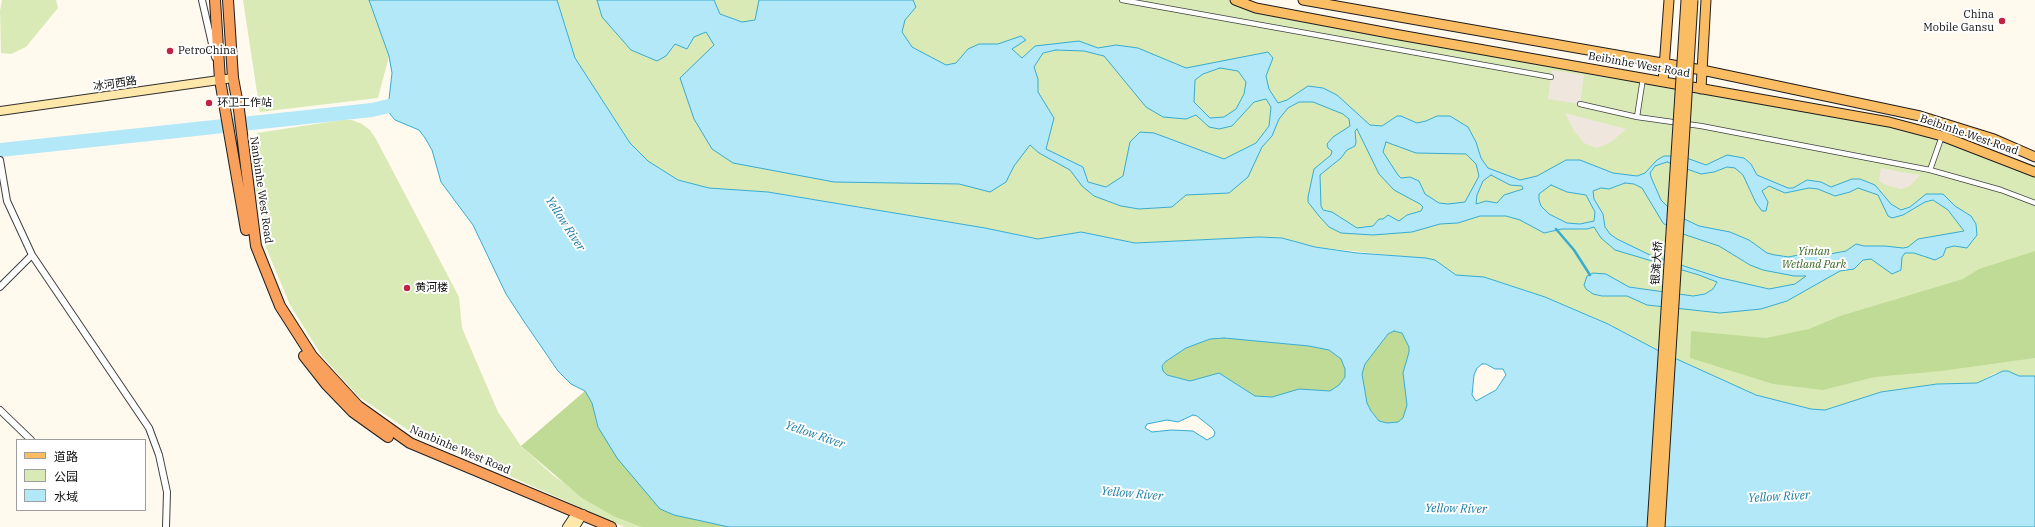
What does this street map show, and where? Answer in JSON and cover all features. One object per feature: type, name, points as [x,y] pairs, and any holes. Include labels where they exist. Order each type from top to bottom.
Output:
[{"type":"highway","name":"Nanbinhe West Road","points":[[215,0],[220,80],[250,248],[275,309],[307,361],[326,384],[353,412],[408,449],[578,518],[611,527]]},
{"type":"highway","name":"Nanbinhe West Road","points":[[228,0],[233,78],[239,110],[256,246],[280,306],[312,356],[331,379],[358,406],[410,443],[596,527]]},
{"type":"main road","name":"Beibinhe West Road","points":[[1235,0],[1263,9],[1889,122],[1942,136],[2035,172]]},
{"type":"main road","name":"Beibinhe West Road","points":[[1303,0],[1702,70],[1920,116],[1994,139],[2035,157]]},
{"type":"main road","points":[[1663,82],[1669,0]]},
{"type":"main road","name":"银滩大桥","points":[[1652,527],[1686,0]]},
{"type":"main road","name":"银滩大桥","points":[[1660,527],[1693,0]]},
{"type":"main road","points":[[1702,88],[1706,0]]},
{"type":"main road","name":"冰河西路","points":[[0,111],[233,78]]},
{"type":"main road","points":[[567,527],[578,518]]},
{"type":"street","name":"Nanbinhe West Road","points":[[202,0],[220,80]]},
{"type":"street","points":[[1122,0],[1551,77]]},
{"type":"street","points":[[1636,116],[1643,78]]},
{"type":"street","points":[[1580,104],[1636,116],[1700,126],[1930,170],[2001,190],[2035,203]]},
{"type":"street","points":[[1930,170],[1942,136]]},
{"type":"street","points":[[0,163],[7,201],[32,255],[149,428],[159,455],[167,492],[166,527]]},
{"type":"street","points":[[0,287],[32,255]]},
{"type":"street","points":[[0,410],[30,439]]},
{"type":"green space","points":[[2,0],[56,0],[58,8],[26,47],[11,54],[1,53],[0,11]]},
{"type":"green space","points":[[243,0],[369,0],[389,56],[378,98],[260,112]]},
{"type":"green space","name":"Yintan Wetland Park","points":[[557,0],[1235,0],[1889,122],[2035,172],[2035,376],[2019,376],[2008,371],[1995,373],[1977,383],[1937,384],[1881,392],[1824,410],[1811,409],[1756,395],[1659,351],[1608,324],[1545,297],[1484,277],[1462,277],[1456,275],[1435,260],[1315,247],[1282,238],[1259,237],[1135,243],[1081,232],[1039,239],[985,228],[768,192],[709,188],[678,180],[648,161],[630,143],[575,58]]},
{"type":"green space","points":[[342,120],[352,120],[362,124],[370,130],[376,139],[459,297],[462,328],[498,412],[521,446],[554,476],[615,517],[641,527],[624,527],[411,432],[359,397],[322,356],[290,305],[263,240],[251,160],[257,133]]},
{"type":"green space","points":[[2035,251],[2035,358],[1941,371],[1875,377],[1823,390],[1773,384],[1690,358],[1691,331],[1766,338],[1809,329],[1840,316],[1963,279],[1979,269]]},
{"type":"green space","points":[[1394,331],[1402,333],[1409,347],[1403,373],[1407,405],[1403,418],[1398,422],[1387,423],[1379,421],[1371,411],[1367,403],[1362,374],[1365,364],[1388,334]]},
{"type":"green space","points":[[1224,338],[1309,346],[1329,350],[1341,359],[1345,368],[1345,377],[1339,385],[1330,391],[1299,389],[1272,397],[1255,396],[1219,373],[1190,381],[1167,375],[1163,371],[1162,366],[1165,362],[1186,348],[1210,339]]},
{"type":"green space","points":[[585,391],[592,403],[598,427],[700,520],[729,527],[641,527],[615,517],[582,498],[521,446]]},
{"type":"shaded area","points":[[1552,70],[1584,75],[1580,104],[1548,99]]},
{"type":"shaded area","points":[[1565,113],[1626,129],[1611,142],[1597,148],[1584,143],[1574,131]]},
{"type":"shaded area","points":[[1881,168],[1920,175],[1910,186],[1901,189],[1886,185],[1879,181]]},
{"type":"water","name":"Yellow River","points":[[369,0],[557,0],[575,58],[630,143],[648,161],[678,180],[709,188],[768,192],[985,228],[1038,239],[1081,232],[1135,243],[1259,237],[1282,238],[1315,247],[1357,253],[1426,258],[1435,260],[1456,275],[1484,277],[1545,297],[1608,324],[1659,351],[1756,395],[1811,409],[1825,410],[1881,392],[1937,384],[1977,383],[2003,371],[2008,371],[2019,376],[2035,376],[2035,527],[729,527],[674,515],[660,509],[617,458],[598,427],[592,403],[585,391],[571,384],[558,371],[525,323],[506,294],[473,225],[441,182],[432,150],[425,138],[419,130],[395,120],[390,114],[388,108],[392,73],[389,56]],"holes":[[[1394,331],[1402,333],[1409,347],[1409,352],[1403,373],[1407,405],[1403,418],[1398,422],[1387,423],[1379,421],[1371,411],[1367,403],[1362,374],[1365,364],[1388,334]],[[1224,338],[1309,346],[1329,350],[1341,359],[1345,369],[1345,377],[1339,385],[1330,391],[1299,389],[1272,397],[1255,396],[1219,373],[1190,381],[1167,375],[1163,371],[1162,366],[1165,362],[1186,348],[1210,339]],[[1482,364],[1486,364],[1495,369],[1503,369],[1506,375],[1496,390],[1476,401],[1472,395],[1474,375],[1477,368]],[[1193,415],[1197,416],[1212,428],[1215,432],[1214,436],[1207,440],[1193,431],[1171,430],[1152,432],[1145,428],[1147,424],[1167,420],[1178,422]]]},
{"type":"water","points":[[597,0],[714,0],[720,14],[742,22],[755,20],[759,0],[913,0],[916,7],[905,20],[902,32],[912,47],[946,65],[956,63],[968,49],[979,44],[998,44],[1021,36],[1026,40],[1012,49],[1022,58],[1035,46],[1079,41],[1098,48],[1116,45],[1138,48],[1186,68],[1268,52],[1273,58],[1266,76],[1269,89],[1278,103],[1287,100],[1308,86],[1323,88],[1337,95],[1370,125],[1382,126],[1397,116],[1401,116],[1417,123],[1437,116],[1450,116],[1468,127],[1476,142],[1481,158],[1488,168],[1520,180],[1537,176],[1566,160],[1580,160],[1613,173],[1637,176],[1645,173],[1657,160],[1664,156],[1681,156],[1706,165],[1727,155],[1744,158],[1751,164],[1757,175],[1788,188],[1793,188],[1807,180],[1821,182],[1831,187],[1852,179],[1860,179],[1875,185],[1891,204],[1901,210],[1910,207],[1926,194],[1943,194],[1955,206],[1971,216],[1976,224],[1977,235],[1967,248],[1954,246],[1946,248],[1943,256],[1935,260],[1914,253],[1905,253],[1902,257],[1901,270],[1892,274],[1871,259],[1863,260],[1854,269],[1840,271],[1787,301],[1761,309],[1720,313],[1647,305],[1627,296],[1602,296],[1593,294],[1586,289],[1584,285],[1587,276],[1593,273],[1606,274],[1629,287],[1693,296],[1705,294],[1713,289],[1717,282],[1699,275],[1615,250],[1601,238],[1594,227],[1587,229],[1562,229],[1544,233],[1520,220],[1506,216],[1480,216],[1458,223],[1440,224],[1412,232],[1373,235],[1341,233],[1329,227],[1308,202],[1308,197],[1314,169],[1331,155],[1332,151],[1328,148],[1327,144],[1333,137],[1350,126],[1349,119],[1343,114],[1313,102],[1299,102],[1288,108],[1279,119],[1272,136],[1262,147],[1248,177],[1229,193],[1186,195],[1172,207],[1139,209],[1121,206],[1094,196],[1082,186],[1070,170],[1039,153],[1030,145],[1014,166],[1006,182],[990,192],[959,184],[834,182],[733,163],[712,149],[694,119],[680,78],[714,45],[706,32],[694,37],[687,49],[675,44],[666,56],[657,61],[631,50],[602,17]],"holes":[[[1056,50],[1084,51],[1104,56],[1146,107],[1163,117],[1186,119],[1196,115],[1209,127],[1219,129],[1232,126],[1254,102],[1266,99],[1271,107],[1269,126],[1256,143],[1224,159],[1154,133],[1140,132],[1130,142],[1123,176],[1106,187],[1088,182],[1083,167],[1046,149],[1054,118],[1038,92],[1038,79],[1034,67],[1043,53]],[[1220,68],[1238,71],[1246,82],[1244,94],[1236,109],[1224,117],[1210,118],[1194,102],[1195,80],[1203,74]],[[1357,129],[1379,174],[1394,190],[1420,204],[1423,207],[1421,211],[1407,215],[1399,221],[1388,215],[1383,219],[1379,219],[1373,226],[1357,228],[1332,212],[1323,210],[1321,206],[1320,175],[1341,158],[1347,150],[1355,146],[1355,131]],[[1386,142],[1416,153],[1466,154],[1476,164],[1479,176],[1465,202],[1448,204],[1439,203],[1425,194],[1419,181],[1410,177],[1401,178],[1383,152]],[[1667,162],[1701,174],[1714,172],[1727,167],[1735,168],[1743,175],[1756,203],[1762,211],[1766,211],[1768,202],[1762,191],[1769,186],[1785,193],[1809,188],[1818,189],[1835,196],[1858,188],[1878,195],[1888,216],[1892,218],[1903,215],[1925,202],[1933,200],[1948,210],[1964,231],[1918,239],[1908,247],[1903,248],[1864,246],[1856,244],[1846,251],[1830,254],[1817,251],[1810,255],[1806,253],[1789,257],[1775,255],[1767,253],[1749,240],[1730,232],[1699,226],[1676,215],[1661,200],[1650,173],[1655,166]],[[1491,175],[1510,185],[1522,186],[1523,189],[1504,195],[1497,203],[1486,201],[1476,204],[1477,195],[1483,181]],[[1625,183],[1634,184],[1642,188],[1663,223],[1674,231],[1719,246],[1750,265],[1763,270],[1794,276],[1806,276],[1795,284],[1769,289],[1721,278],[1650,255],[1610,234],[1605,227],[1603,214],[1594,199],[1593,191],[1601,188],[1609,189]],[[1551,185],[1567,192],[1586,195],[1595,212],[1594,221],[1580,224],[1567,223],[1549,214],[1541,206],[1539,194]]]},
{"type":"waterway","points":[[0,150],[372,110],[406,102]]},
{"type":"waterway","points":[[1556,229],[1574,250],[1590,275]]},
{"type":"place","name":"China Mobile Gansu","points":[[2002,21]]},
{"type":"place","name":"PetroChina","points":[[170,51]]},
{"type":"place","name":"环卫工作站","points":[[209,103]]},
{"type":"place","name":"黄河楼","points":[[407,288]]}]
